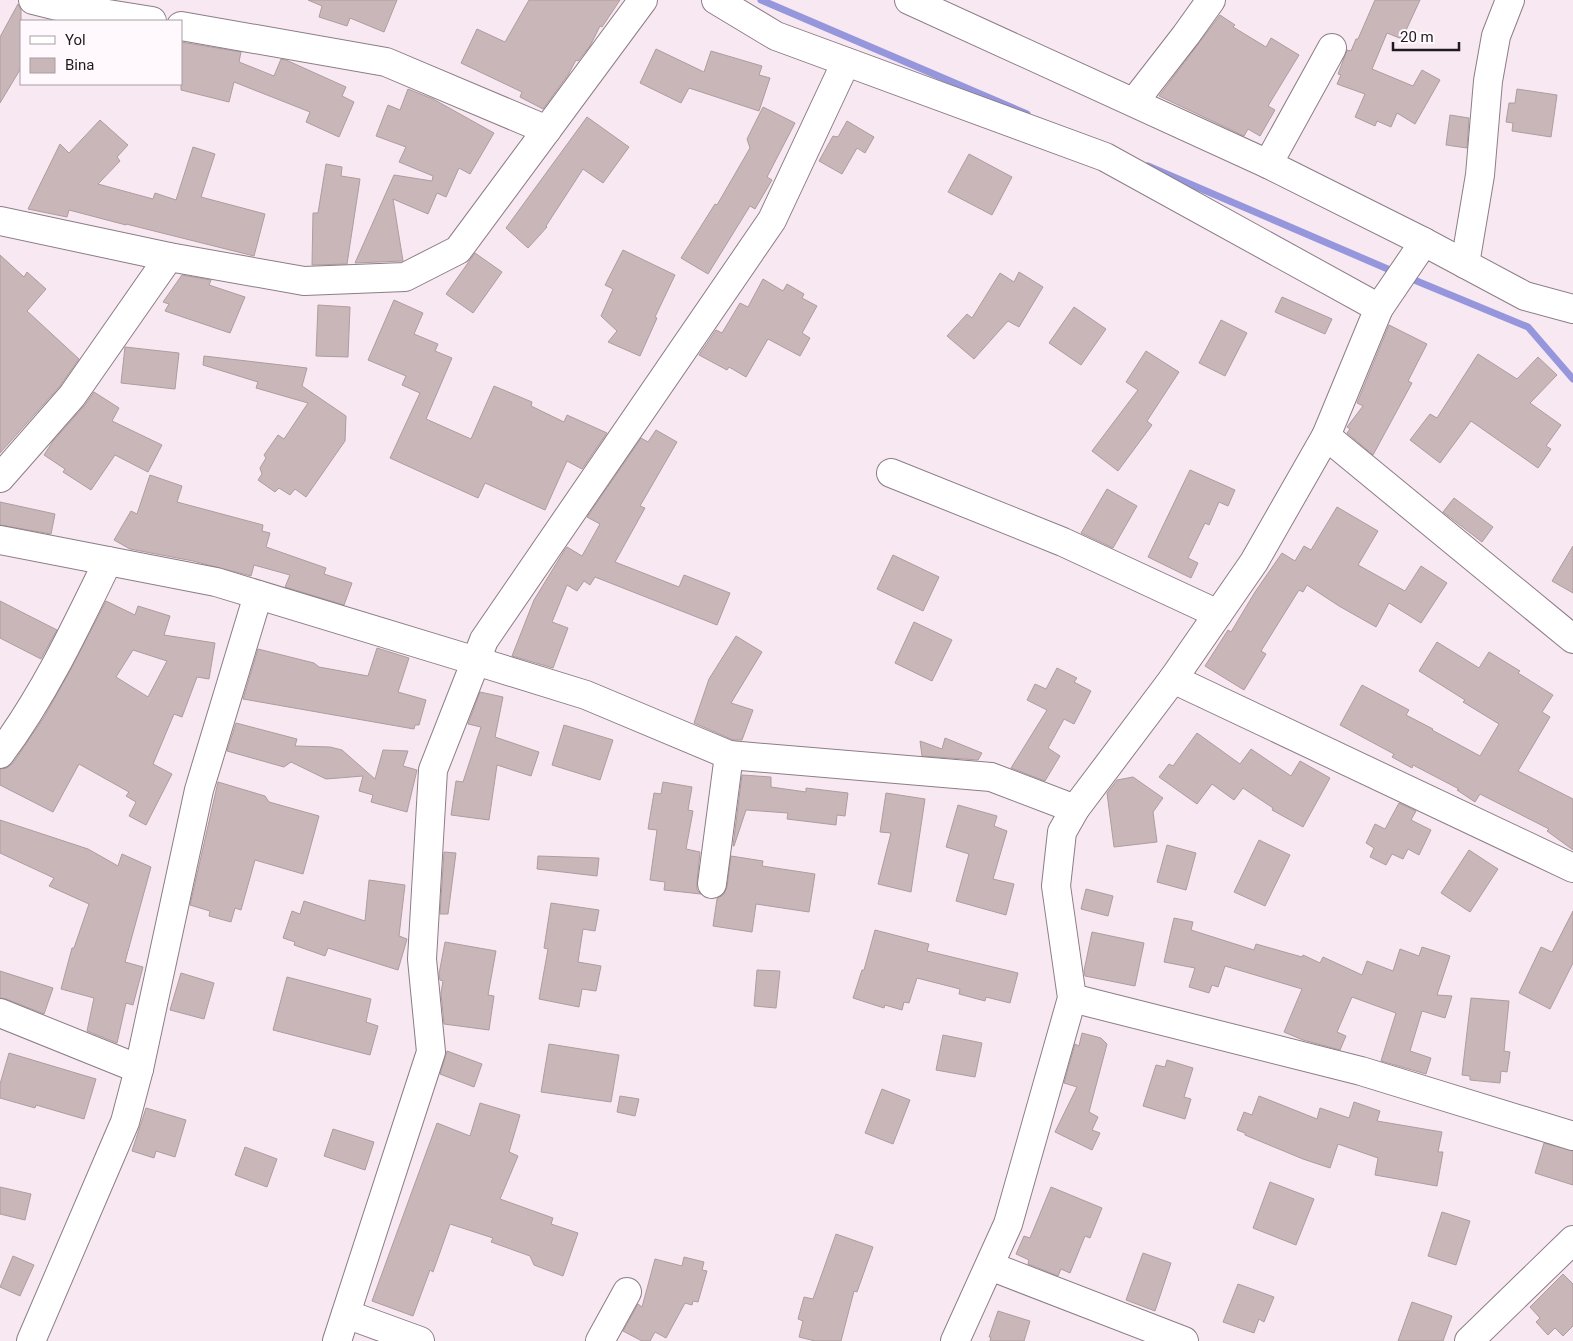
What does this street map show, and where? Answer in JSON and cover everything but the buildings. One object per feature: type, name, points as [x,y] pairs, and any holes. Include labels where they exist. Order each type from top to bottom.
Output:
[{"type":"street","points":[[33,0],[57,6],[146,20]]},
{"type":"street","points":[[0,221],[169,257],[304,282],[405,277],[458,250],[643,0]]},
{"type":"street","points":[[716,0],[776,36],[1105,157],[1384,301]]},
{"type":"street","points":[[909,0],[1268,164],[1421,246],[1466,264],[1526,296],[1573,309]]},
{"type":"street","points":[[1134,102],[1211,0]]},
{"type":"street","points":[[1466,264],[1480,175],[1488,81],[1496,36],[1510,0]]},
{"type":"street","points":[[182,26],[386,62],[547,130]]},
{"type":"street","points":[[1268,164],[1332,48]]},
{"type":"street","points":[[337,1341],[431,1052],[422,959],[433,770],[484,640],[772,220],[846,62]]},
{"type":"street","points":[[955,1341],[1008,1224],[1072,998],[1056,886],[1062,832],[1075,809],[1172,679],[1254,562],[1326,436],[1384,301],[1421,246]]},
{"type":"street","points":[[0,478],[72,396],[169,257]]},
{"type":"street","points":[[1326,436],[1573,639]]},
{"type":"street","points":[[891,473],[1063,542],[1218,614]]},
{"type":"street","points":[[0,540],[216,582],[586,696],[728,755],[991,777],[1075,809]]},
{"type":"street","points":[[0,754],[18,730],[69,640],[108,561]]},
{"type":"street","points":[[30,1341],[125,1122],[139,1068],[199,790],[258,595]]},
{"type":"street","points":[[1172,679],[1573,868]]},
{"type":"street","points":[[712,884],[728,755]]},
{"type":"street","points":[[1072,998],[1361,1070],[1573,1136]]},
{"type":"street","points":[[0,1013],[139,1068]]},
{"type":"street","points":[[1469,1341],[1573,1240]]},
{"type":"street","points":[[990,1266],[1184,1341]]},
{"type":"street","points":[[600,1341],[627,1292]]},
{"type":"street","points":[[346,1314],[420,1341]]},
{"type":"waterway","points":[[761,0],[1027,114]]},
{"type":"waterway","points":[[1148,166],[1397,273]]},
{"type":"waterway","points":[[1407,277],[1528,327],[1573,379]]}]
